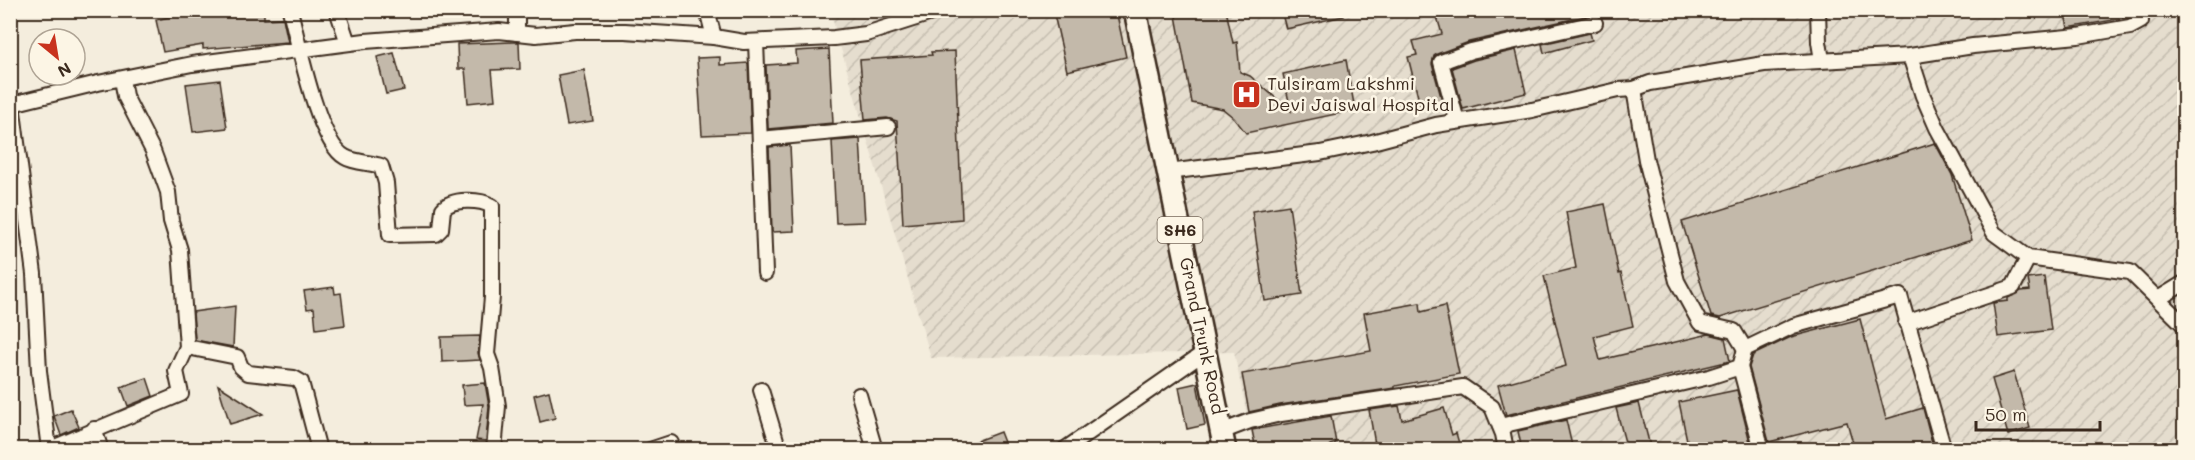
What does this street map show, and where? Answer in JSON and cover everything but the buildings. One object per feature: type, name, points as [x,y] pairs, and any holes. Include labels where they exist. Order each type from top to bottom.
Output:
[{"type":"main road","name":"Grand Trunk Road","points":[[1135,10],[1223,441]]},
{"type":"street","points":[[290,10],[326,135],[344,157],[381,166],[386,183],[390,235],[436,234],[441,229],[443,209],[449,204],[479,201],[492,206],[492,297],[488,354],[498,406],[494,450]]},
{"type":"street","points":[[337,10],[348,44]]},
{"type":"street","points":[[517,10],[517,33]]},
{"type":"street","points":[[707,10],[714,37]]},
{"type":"street","points":[[122,79],[125,96],[153,151],[168,192],[171,221],[180,250],[187,347],[176,371],[181,394],[48,449],[39,371],[34,274],[11,103],[98,83],[192,64],[348,44],[499,31],[536,34],[625,31],[714,37],[744,42],[834,38],[866,33],[941,10]]},
{"type":"street","points":[[1818,10],[1822,60]]},
{"type":"street","points":[[1168,172],[1320,153],[1436,125],[1532,110],[1617,90],[1634,89],[1650,83],[1764,64],[1910,56],[2078,36],[2130,27],[2141,21],[2138,10]]},
{"type":"street","points":[[1457,121],[1441,62],[1471,51],[1595,23]]},
{"type":"street","points":[[756,42],[765,273]]},
{"type":"street","points":[[1910,56],[1923,96],[1938,128],[1994,233],[2028,258],[2130,272],[2184,325]]},
{"type":"street","points":[[1634,89],[1646,160],[1677,281],[1700,323],[1734,331],[1745,349],[1740,367],[1762,450]]},
{"type":"street","points":[[760,139],[888,127]]},
{"type":"street","points":[[1906,323],[2013,287],[2028,258]]},
{"type":"street","points":[[2158,299],[2184,283]]},
{"type":"street","points":[[1745,349],[1793,326],[1900,296],[1944,450]]},
{"type":"street","points":[[187,347],[237,357],[241,367],[248,373],[294,378],[301,382],[319,450]]},
{"type":"street","points":[[1064,450],[1205,352]]},
{"type":"street","points":[[1500,426],[1699,379],[1740,367]]},
{"type":"street","points":[[1223,441],[1250,421],[1281,414],[1463,387],[1492,407],[1506,450]]},
{"type":"street","points":[[761,390],[779,450]]},
{"type":"street","points":[[859,395],[874,450]]},
{"type":"street","points":[[94,429],[101,450]]},
{"type":"street","points":[[651,450],[671,443]]},
{"type":"shaded area","points":[[830,11],[2184,11],[2184,449],[1254,449],[1234,352],[931,358]]},
{"type":"place","name":"Tulsiram Lakshmi Devi Jaiswal Hospital","points":[[1246,94]]}]
